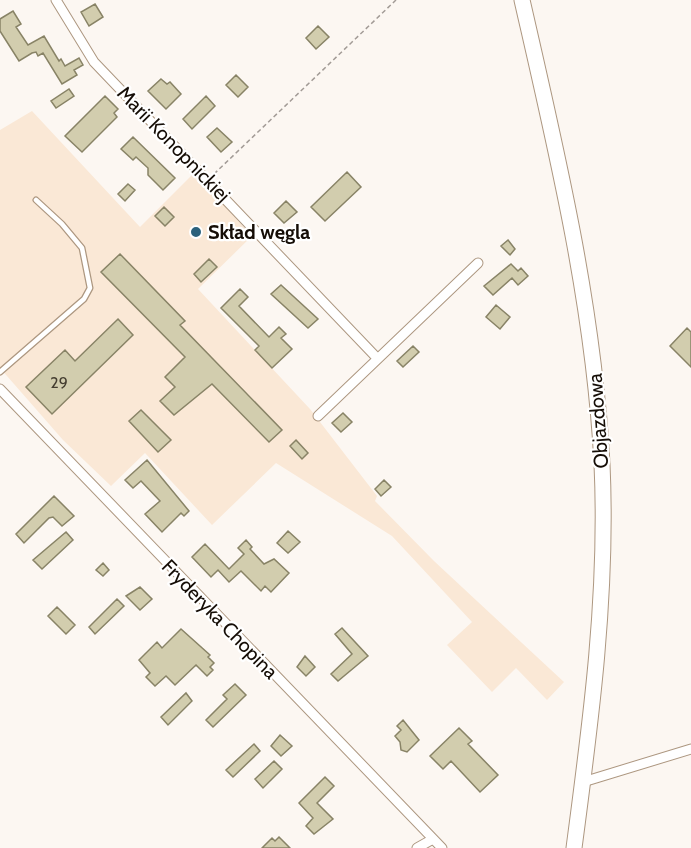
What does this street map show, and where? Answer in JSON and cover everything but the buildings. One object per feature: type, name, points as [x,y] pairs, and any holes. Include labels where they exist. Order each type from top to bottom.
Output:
[{"type":"main road","name":"Objazdowa","points":[[522,0],[576,250],[597,400],[602,465],[603,564],[596,674],[574,848]]},
{"type":"street","name":"Marii Konopnickiej","points":[[56,0],[94,62],[209,179],[377,358]]},
{"type":"street","points":[[318,416],[478,263]]},
{"type":"street","name":"Fryderyka Chopina","points":[[0,389],[442,848]]},
{"type":"street","points":[[583,782],[691,749]]},
{"type":"street","points":[[417,848],[433,839]]},
{"type":"lane","points":[[0,372],[84,299],[90,288],[82,248],[62,224],[36,200]]},
{"type":"path","points":[[209,179],[396,0]]},
{"type":"shaded area","points":[[32,111],[140,227],[194,173],[252,236],[198,289],[310,409],[377,496],[375,501],[434,561],[564,682],[547,700],[516,668],[492,692],[447,645],[472,622],[392,536],[276,463],[212,525],[145,453],[111,486],[63,440],[0,368],[0,130]]},
{"type":"place","name":"Skład węgla","points":[[196,232]]}]
